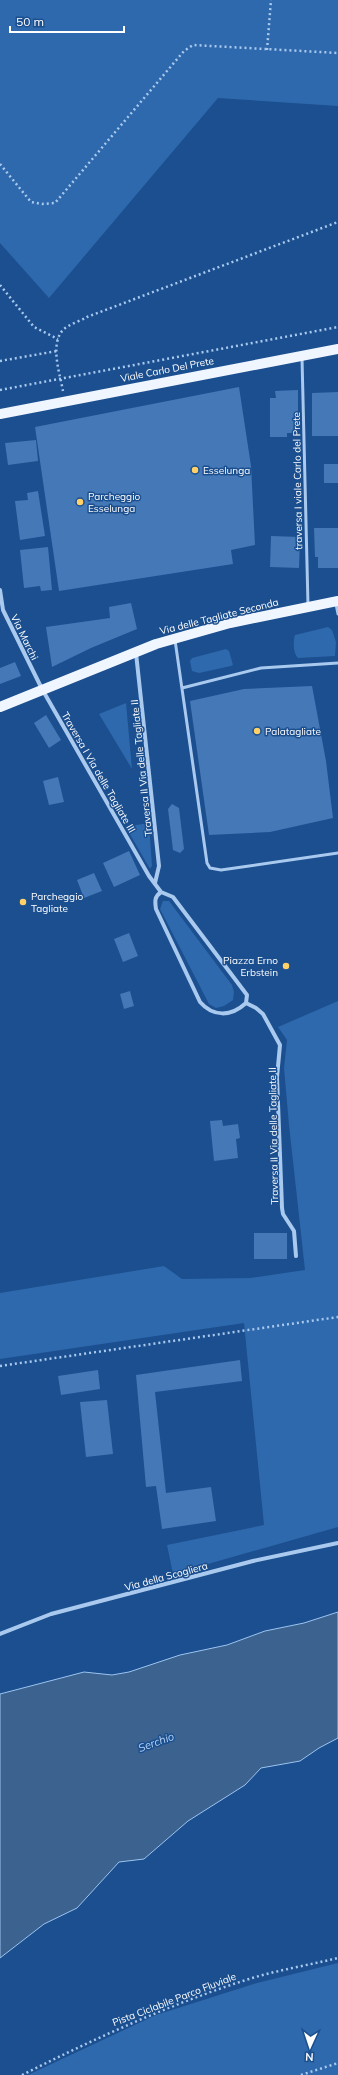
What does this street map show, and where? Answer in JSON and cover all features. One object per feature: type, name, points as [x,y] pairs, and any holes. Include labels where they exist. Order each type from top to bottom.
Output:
[{"type":"main road","name":"Viale Carlo Del Prete","points":[[0,414],[338,349]]},
{"type":"main road","name":"Via delle Tagliate Seconda","points":[[0,707],[136,651],[175,638],[230,623],[337,601]]},
{"type":"street","name":"Via Marchi","points":[[0,590],[3,610],[42,689]]},
{"type":"street","name":"Traversa II Via delle Tagliate II","points":[[136,651],[160,866],[155,883]]},
{"type":"street","name":"Traversa I Via delle Tagliate III","points":[[42,689],[161,892]]},
{"type":"street","points":[[161,892],[173,897],[246,994],[246,1003],[238,1010],[226,1014],[214,1013],[206,1009],[200,1002],[156,910],[156,895],[161,892]]},
{"type":"street","name":"Traversa II Via delle Tagliate II","points":[[246,1003],[256,1008],[263,1014],[280,1045],[277,1077],[282,1208],[283,1214],[294,1231],[296,1256]]},
{"type":"street","name":"Via della Scogliera","points":[[0,1634],[51,1614],[253,1561],[338,1544]]},
{"type":"lane","name":"traversa I viale Carlo del Prete","points":[[302,356],[308,606]]},
{"type":"lane","points":[[337,601],[338,614]]},
{"type":"lane","points":[[175,638],[206,863],[210,868],[221,870],[338,853]]},
{"type":"lane","points":[[182,688],[261,668],[338,663]]},
{"type":"path","points":[[267,50],[271,0]]},
{"type":"path","points":[[0,164],[31,202],[42,204],[55,202],[184,51],[193,45],[338,53]]},
{"type":"path","points":[[65,401],[57,351],[58,339],[64,330],[87,318],[338,222]]},
{"type":"path","points":[[0,285],[34,327],[58,339]]},
{"type":"path","points":[[0,390],[338,327]]},
{"type":"path","points":[[0,361],[57,351]]},
{"type":"path","points":[[0,1366],[338,1317]]},
{"type":"path","name":"Pista Ciclabile Parco Fluviale","points":[[22,2075],[102,2035],[158,2011],[250,1979],[338,1958]]},
{"type":"path","points":[[301,2075],[338,2063]]},
{"type":"shaded area","points":[[0,0],[338,0],[338,106],[218,98],[49,298],[0,243]]},
{"type":"shaded area","points":[[328,627],[332,630],[336,642],[335,656],[298,658],[296,656],[294,647],[295,635]]},
{"type":"shaded area","points":[[226,649],[229,651],[233,665],[199,673],[192,671],[190,661],[192,658]]},
{"type":"shaded area","points":[[126,703],[132,769],[99,714]]},
{"type":"shaded area","points":[[149,823],[152,866],[150,869],[127,829],[136,825]]},
{"type":"shaded area","points":[[163,901],[169,901],[232,985],[234,992],[233,1000],[224,1006],[216,1008],[209,1004],[160,909]]},
{"type":"shaded area","points":[[338,1001],[338,1527],[173,1574],[167,1545],[264,1525],[244,1323],[0,1359],[0,1293],[164,1266],[182,1279],[250,1278],[305,1270],[284,1068],[287,1040],[278,1027]]},
{"type":"shaded area","points":[[338,1963],[338,2075],[28,2075],[156,2015],[257,1983]]},
{"type":"water","name":"Serchio","points":[[338,1612],[338,1738],[319,1748],[300,1761],[261,1768],[245,1785],[188,1821],[144,1859],[119,1862],[77,1908],[44,1924],[0,1958],[0,1694],[84,1672],[112,1675],[129,1672],[180,1655],[227,1645],[265,1631],[304,1623]]},
{"type":"building","points":[[239,387],[251,466],[255,545],[231,550],[233,564],[59,591],[35,427]]},
{"type":"building","points":[[298,390],[298,433],[287,433],[287,437],[270,437],[270,398],[276,398],[275,391]]},
{"type":"building","points":[[338,392],[338,436],[312,436],[312,393]]},
{"type":"building","points":[[36,440],[38,461],[8,465],[5,443]]},
{"type":"building","points":[[324,464],[338,464],[338,483],[324,483]]},
{"type":"building","points":[[38,491],[45,536],[20,540],[15,501],[28,500],[27,493]]},
{"type":"building","points":[[314,528],[338,528],[338,568],[318,568],[318,557],[315,557]]},
{"type":"building","points":[[271,536],[300,537],[299,568],[270,567]]},
{"type":"building","points":[[48,547],[52,590],[41,591],[40,586],[24,588],[20,550]]},
{"type":"building","points":[[131,603],[137,629],[91,648],[52,667],[46,627],[110,618],[109,607]]},
{"type":"building","points":[[15,662],[21,676],[0,684],[0,668]]},
{"type":"building","name":"Palatagliate","points":[[312,686],[326,761],[333,818],[270,832],[209,835],[190,701],[244,689]]},
{"type":"building","points":[[46,715],[61,740],[49,748],[34,723]]},
{"type":"building","points":[[58,777],[64,802],[49,805],[43,781]]},
{"type":"building","points":[[172,804],[179,808],[184,849],[180,853],[173,850],[168,809]]},
{"type":"building","points":[[129,851],[140,875],[114,887],[103,863]]},
{"type":"building","points":[[94,873],[102,891],[84,898],[77,880]]},
{"type":"building","points":[[129,933],[138,956],[123,962],[114,939]]},
{"type":"building","points":[[130,991],[134,1006],[124,1009],[120,994]]},
{"type":"building","points":[[222,1120],[223,1126],[238,1124],[240,1138],[236,1139],[238,1158],[214,1161],[210,1121]]},
{"type":"building","points":[[254,1233],[287,1233],[287,1259],[254,1259]]},
{"type":"building","points":[[240,1360],[242,1381],[155,1392],[166,1493],[211,1487],[216,1521],[162,1529],[156,1486],[146,1487],[136,1375]]},
{"type":"building","points":[[98,1370],[100,1389],[61,1395],[58,1376]]},
{"type":"building","points":[[107,1400],[113,1454],[86,1457],[80,1402]]},
{"type":"place","name":"Esselunga","points":[[195,470]]},
{"type":"place","name":"Parcheggio Esselunga","points":[[80,502]]},
{"type":"place","name":"Palatagliate","points":[[257,731]]},
{"type":"place","name":"Parcheggio Tagliate","points":[[23,902]]},
{"type":"place","name":"Piazza Erno Erbstein","points":[[286,966]]}]
